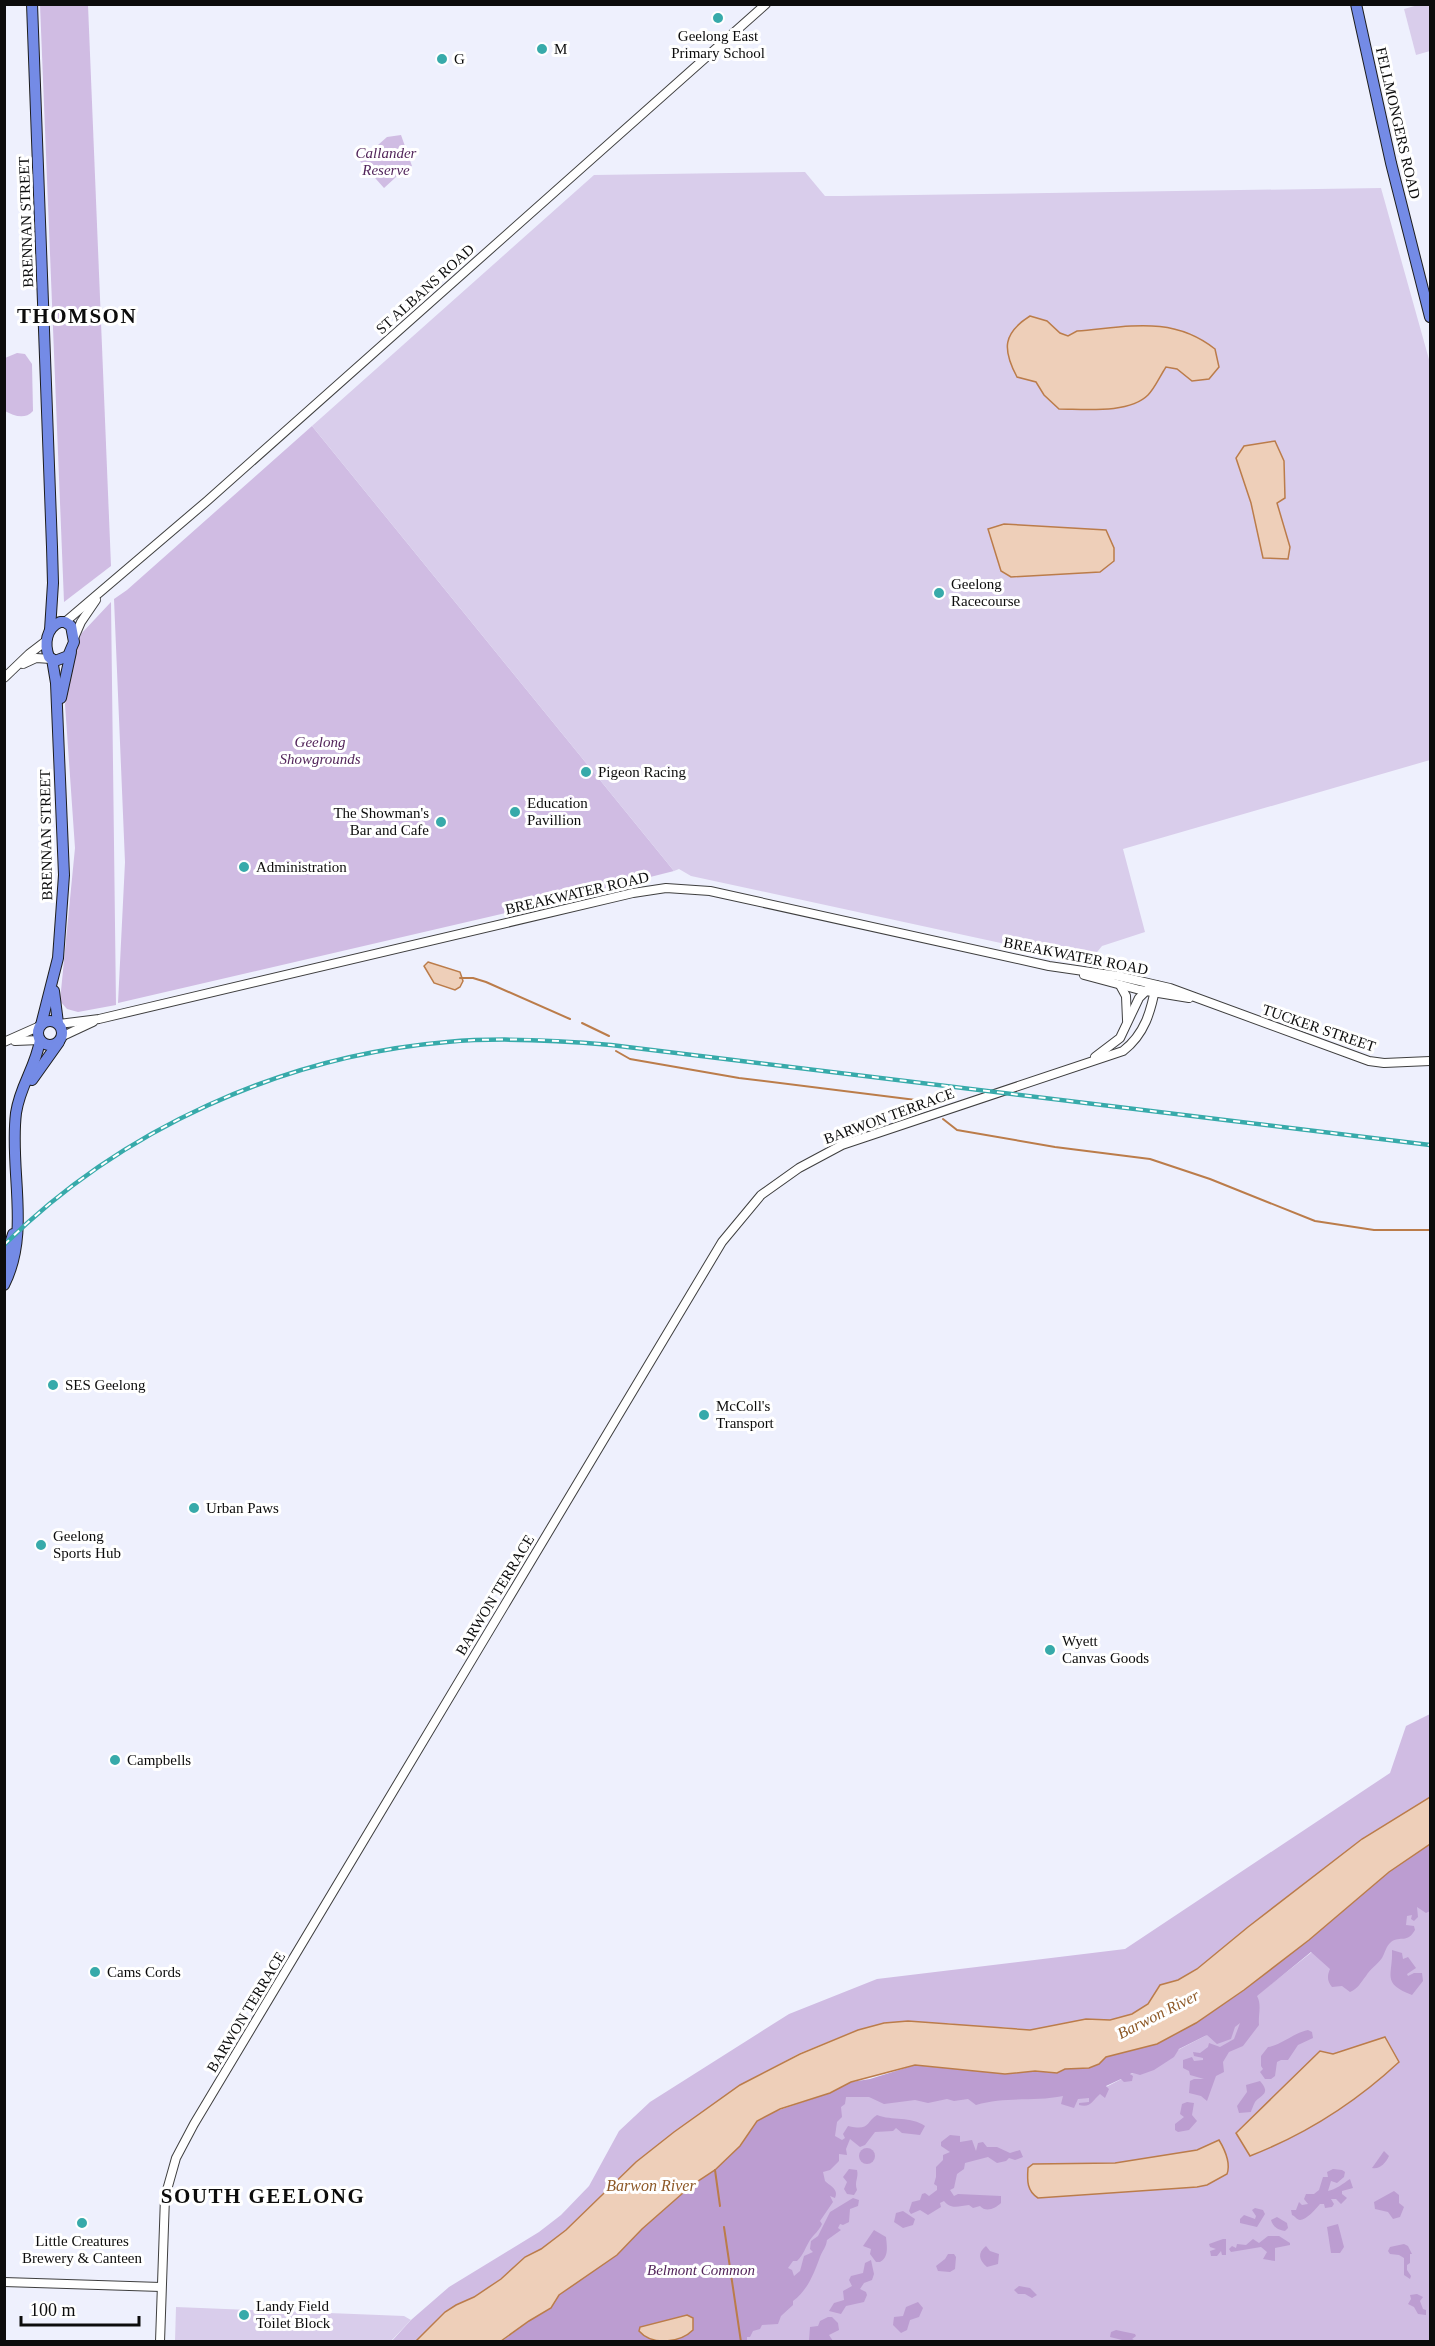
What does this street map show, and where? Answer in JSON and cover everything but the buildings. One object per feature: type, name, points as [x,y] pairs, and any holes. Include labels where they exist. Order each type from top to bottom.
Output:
[{"type":"main road","name":"BRENNAN STREET","points":[[32,4],[53,583],[48,636]]},
{"type":"main road","name":"FELLMONGERS ROAD","points":[[1356,4],[1391,163],[1431,317]]},
{"type":"main road","name":"BRENNAN STREET","points":[[53,583],[65,622]]},
{"type":"main road","points":[[65,622],[72,628],[73,645],[66,658],[57,661],[51,659],[47,651],[48,636],[56,624],[65,622]]},
{"type":"main road","name":"BRENNAN STREET","points":[[58,726],[73,645]]},
{"type":"main road","name":"BRENNAN STREET","points":[[41,1025],[54,979],[64,875],[56,683],[51,659]]},
{"type":"main road","name":"BRENNAN STREET","points":[[54,979],[54,1002],[59,1024]]},
{"type":"main road","points":[[4,1285],[17,1250],[15,1135],[20,1094],[25,1078],[36,1059],[40,1040],[38,1031],[41,1025],[51,1021],[59,1024],[62,1029],[61,1039],[32,1081],[20,1110],[15,1135]]},
{"type":"main road","points":[[40,1040],[49,1046],[61,1039]]},
{"type":"main road","points":[[4,1263],[13,1234],[16,1209]]},
{"type":"street","name":"ST ALBANS ROAD","points":[[65,622],[102,592],[766,4]]},
{"type":"street","name":"ST ALBANS ROAD","points":[[73,645],[81,622],[102,592]]},
{"type":"street","points":[[4,678],[48,636]]},
{"type":"street","points":[[14,669],[36,658],[51,659]]},
{"type":"street","name":"BREAKWATER ROAD","points":[[59,1024],[99,1019],[633,893],[666,888],[710,891],[1067,969]]},
{"type":"street","name":"TUCKER STREET","points":[[1067,969],[1101,977],[1120,986],[1145,991],[1161,989],[1196,999],[1369,1061],[1384,1063],[1431,1061]]},
{"type":"street","name":"BREAKWATER ROAD","points":[[1101,977],[1161,989]]},
{"type":"street","points":[[1120,986],[1125,994],[1128,1011],[1123,1034]]},
{"type":"street","name":"BARWON TERRACE","points":[[160,2342],[165,2197],[176,2158],[722,1242],[761,1195],[799,1168],[842,1145],[1084,1063],[1114,1056],[1130,1046],[1146,1025],[1161,989]]},
{"type":"street","name":"BARWON TERRACE","points":[[1084,1063],[1108,1049],[1123,1034],[1145,991]]},
{"type":"street","name":"BREAKWATER ROAD","points":[[61,1039],[99,1019]]},
{"type":"street","points":[[7,1041],[41,1025]]},
{"type":"street","points":[[7,1041],[40,1040]]},
{"type":"street","points":[[4,2282],[161,2287]]},
{"type":"green space","points":[[40,5],[88,5],[111,566],[64,602]]},
{"type":"green space","name":"Callander Reserve","points":[[401,135],[412,166],[407,167],[384,188],[360,161],[387,137]]},
{"type":"green space","points":[[17,353],[25,354],[32,364],[33,411],[27,416],[16,416],[5,411],[5,358]]},
{"type":"green space","name":"Geelong Showgrounds","points":[[312,426],[674,871],[527,908],[118,1003],[125,862],[114,599]]},
{"type":"green space","points":[[111,602],[116,1005],[78,1012],[67,1009],[60,1001],[75,848],[65,704],[80,635]]},
{"type":"green space","points":[[1430,1714],[1430,1797],[1362,1839],[1197,1969],[1178,1980],[1160,1985],[1148,2004],[1132,2014],[1110,2020],[1086,2019],[1031,2030],[1002,2027],[980,2028],[948,2023],[858,2030],[800,2053],[740,2085],[674,2132],[636,2162],[566,2230],[541,2249],[525,2257],[501,2279],[474,2297],[456,2305],[416,2341],[391,2342],[411,2320],[449,2287],[539,2232],[561,2215],[589,2186],[619,2131],[650,2102],[789,2014],[877,1979],[1125,1949],[1390,1773],[1406,1726]]},
{"type":"green space","name":"Belmont Common","points":[[1430,1844],[1430,1911],[1426,1913],[1417,1907],[1418,1917],[1414,1921],[1411,1919],[1412,1915],[1407,1916],[1406,1925],[1414,1926],[1415,1930],[1412,1934],[1407,1938],[1391,1942],[1380,1960],[1350,1992],[1342,1986],[1332,1987],[1328,1978],[1330,1969],[1311,1952],[1257,1996],[1260,2006],[1259,2025],[1243,2046],[1229,2052],[1223,2062],[1224,2072],[1216,2076],[1207,2101],[1201,2096],[1189,2093],[1190,2081],[1204,2079],[1190,2075],[1189,2071],[1183,2068],[1183,2060],[1192,2057],[1194,2061],[1203,2060],[1203,2058],[1194,2056],[1193,2052],[1200,2053],[1208,2047],[1209,2043],[1220,2047],[1234,2039],[1240,2023],[1235,2027],[1231,2039],[1217,2044],[1207,2035],[1179,2049],[1174,2057],[1154,2070],[1140,2075],[1130,2074],[1133,2076],[1132,2081],[1124,2082],[1121,2079],[1106,2086],[1109,2089],[1105,2098],[1100,2094],[1086,2106],[1079,2105],[1079,2103],[1089,2102],[1089,2098],[1078,2099],[1074,2108],[1061,2104],[1063,2096],[987,2102],[976,2105],[968,2099],[954,2101],[947,2099],[928,2103],[915,2100],[884,2104],[869,2097],[846,2097],[845,2104],[841,2107],[842,2117],[837,2122],[835,2136],[842,2140],[845,2138],[843,2134],[848,2126],[864,2127],[877,2115],[914,2121],[925,2126],[920,2135],[902,2133],[896,2128],[893,2131],[875,2132],[865,2145],[860,2147],[850,2139],[846,2149],[847,2155],[839,2154],[839,2161],[830,2170],[823,2172],[825,2181],[833,2188],[836,2195],[835,2198],[830,2196],[833,2202],[820,2221],[822,2224],[819,2229],[797,2261],[793,2261],[788,2268],[792,2270],[794,2276],[800,2271],[804,2256],[813,2252],[810,2249],[811,2241],[818,2236],[830,2212],[853,2198],[859,2200],[858,2206],[850,2209],[849,2222],[840,2224],[838,2228],[841,2230],[827,2240],[810,2281],[793,2301],[793,2305],[781,2316],[778,2324],[762,2325],[760,2329],[753,2331],[750,2337],[747,2337],[747,2341],[501,2342],[551,2308],[559,2295],[617,2255],[642,2229],[692,2185],[715,2170],[741,2145],[757,2121],[768,2114],[830,2093],[851,2082],[870,2079],[915,2065],[1005,2074],[1035,2071],[1057,2073],[1065,2069],[1089,2068],[1099,2064],[1105,2057],[1157,2044],[1196,2023],[1244,1990],[1309,1940],[1389,1872]]},
{"type":"green space","name":"Belmont Common","points":[[1430,1868],[1430,2341],[501,2342],[551,2308],[559,2295],[617,2255],[642,2229],[692,2185],[715,2170],[740,2146],[757,2121],[768,2114],[830,2093],[1106,2087],[1205,2036],[1345,1926]]},
{"type":"green space","points":[[1392,1950],[1402,1953],[1403,1959],[1408,1957],[1416,1968],[1407,1974],[1408,1976],[1422,1973],[1423,1981],[1412,1995],[1402,1991],[1392,1982]]},
{"type":"green space","points":[[1308,2030],[1312,2032],[1313,2038],[1298,2045],[1288,2060],[1277,2062],[1275,2076],[1265,2079],[1260,2072],[1263,2069],[1261,2056],[1268,2047]]},
{"type":"green space","points":[[1260,2081],[1265,2089],[1264,2093],[1255,2102],[1251,2112],[1239,2113],[1237,2106],[1247,2092],[1246,2085]]},
{"type":"green space","points":[[1194,2103],[1192,2115],[1197,2121],[1189,2130],[1178,2132],[1175,2130],[1175,2124],[1184,2117],[1180,2114],[1182,2104]]},
{"type":"green space","points":[[950,2135],[960,2136],[960,2142],[972,2140],[976,2151],[978,2143],[983,2142],[987,2147],[997,2147],[1010,2153],[1020,2150],[1023,2157],[1015,2160],[1009,2158],[997,2163],[988,2157],[965,2163],[964,2169],[957,2174],[954,2188],[950,2190],[954,2196],[958,2194],[1001,2196],[1001,2203],[994,2208],[985,2209],[980,2206],[973,2208],[969,2205],[959,2207],[944,2201],[940,2203],[941,2207],[928,2215],[920,2210],[911,2214],[909,2211],[912,2202],[920,2200],[922,2194],[929,2196],[937,2190],[934,2184],[936,2167],[943,2160],[943,2155],[950,2152],[941,2146],[941,2142]]},
{"type":"green space","points":[[867,2148],[873,2150],[875,2156],[873,2162],[867,2164],[861,2162],[859,2156],[861,2150]]},
{"type":"green space","points":[[1384,2151],[1389,2156],[1386,2161],[1380,2167],[1372,2168]]},
{"type":"green space","points":[[849,2169],[857,2170],[857,2190],[854,2195],[847,2194],[844,2189],[847,2182],[843,2177]]},
{"type":"green space","points":[[1333,2169],[1345,2172],[1344,2177],[1337,2183],[1331,2181],[1328,2191],[1350,2179],[1353,2188],[1342,2191],[1347,2198],[1341,2204],[1336,2199],[1331,2199],[1334,2204],[1332,2207],[1325,2208],[1324,2204],[1320,2204],[1302,2220],[1292,2215],[1291,2210],[1296,2210],[1299,2202],[1302,2205],[1308,2204],[1304,2199],[1306,2194],[1314,2194],[1319,2190],[1323,2177],[1328,2177],[1327,2172]]},
{"type":"green space","points":[[1394,2191],[1399,2195],[1399,2203],[1404,2207],[1400,2217],[1393,2219],[1388,2212],[1375,2209],[1374,2202]]},
{"type":"green space","points":[[1255,2208],[1263,2210],[1265,2214],[1257,2227],[1240,2223],[1244,2215],[1255,2219],[1256,2216],[1252,2210]]},
{"type":"green space","points":[[903,2211],[915,2219],[913,2225],[903,2228],[894,2222],[896,2213]]},
{"type":"green space","points":[[1277,2217],[1287,2223],[1288,2228],[1285,2231],[1273,2225],[1271,2220]]},
{"type":"green space","points":[[1338,2224],[1344,2247],[1340,2253],[1331,2253],[1327,2227]]},
{"type":"green space","points":[[874,2230],[886,2237],[886,2255],[880,2262],[876,2262],[870,2254],[871,2249],[863,2246]]},
{"type":"green space","points":[[1268,2236],[1279,2236],[1290,2243],[1290,2245],[1275,2248],[1275,2261],[1263,2259],[1267,2252],[1261,2247],[1231,2252],[1229,2249],[1232,2246],[1236,2248],[1237,2244],[1246,2245],[1253,2239],[1259,2243]]},
{"type":"green space","points":[[1226,2239],[1226,2255],[1222,2255],[1221,2251],[1217,2256],[1211,2256],[1210,2251],[1216,2249],[1210,2247],[1209,2244]]},
{"type":"green space","points":[[1404,2244],[1408,2246],[1412,2254],[1410,2254],[1410,2263],[1407,2265],[1410,2279],[1404,2275],[1404,2258],[1390,2254],[1388,2251],[1390,2247]]},
{"type":"green space","points":[[986,2246],[990,2251],[999,2254],[998,2264],[987,2267],[982,2262],[980,2254]]},
{"type":"green space","points":[[948,2254],[954,2254],[956,2257],[955,2269],[950,2272],[938,2271],[936,2266]]},
{"type":"green space","points":[[871,2260],[874,2274],[872,2280],[864,2283],[860,2289],[867,2295],[864,2302],[846,2306],[841,2314],[829,2311],[834,2303],[844,2300],[843,2291],[852,2286],[849,2280],[851,2276],[863,2273],[865,2263]]},
{"type":"green space","points":[[1019,2286],[1030,2288],[1037,2295],[1032,2298],[1025,2294],[1018,2294],[1014,2290]]},
{"type":"green space","points":[[1417,2294],[1423,2297],[1420,2301],[1423,2309],[1426,2310],[1426,2315],[1418,2314],[1414,2307],[1408,2304],[1411,2299],[1410,2295]]},
{"type":"green space","points":[[918,2302],[923,2308],[919,2317],[910,2320],[907,2330],[901,2333],[893,2325],[894,2317],[903,2316],[906,2307]]},
{"type":"green space","points":[[832,2317],[838,2323],[839,2330],[829,2335],[833,2341],[809,2341],[810,2327],[818,2326],[820,2321]]},
{"type":"green space","points":[[1116,2330],[1135,2334],[1136,2336],[1132,2339],[1136,2341],[1110,2337],[1111,2332]]},
{"type":"shaded area","points":[[1418,5],[1430,5],[1430,51],[1416,55],[1404,9]]},
{"type":"shaded area","name":"Geelong Racecourse","points":[[805,172],[825,196],[1381,188],[1430,363],[1430,760],[1123,849],[1145,932],[1102,946],[1089,962],[691,876],[679,869],[674,871],[312,426],[594,175]]},
{"type":"shaded area","points":[[176,2307],[404,2316],[411,2320],[391,2341],[175,2341]]},
{"type":"water","points":[[1030,316],[1047,321],[1060,333],[1068,336],[1077,331],[1132,326],[1166,327],[1182,331],[1199,338],[1215,349],[1219,367],[1209,379],[1192,381],[1177,369],[1166,367],[1148,395],[1130,405],[1093,410],[1059,409],[1044,395],[1036,382],[1017,377],[1009,358],[1007,350],[1010,335],[1021,322]]},
{"type":"water","points":[[1275,441],[1284,461],[1285,498],[1277,503],[1290,547],[1288,559],[1263,558],[1251,503],[1236,458],[1244,446]]},
{"type":"water","points":[[1004,524],[1106,530],[1114,548],[1114,561],[1100,572],[1011,577],[1001,571],[988,529]]},
{"type":"water","points":[[428,962],[460,972],[463,981],[460,987],[455,990],[434,983],[424,966]]},
{"type":"water","name":"Barwon River","points":[[1430,1797],[1430,1844],[1389,1872],[1309,1940],[1244,1990],[1196,2023],[1157,2044],[1106,2057],[1099,2064],[1089,2068],[1065,2069],[1057,2073],[1035,2071],[1005,2074],[915,2065],[851,2082],[830,2093],[780,2109],[757,2121],[740,2146],[715,2170],[692,2185],[642,2229],[617,2255],[559,2295],[551,2308],[501,2341],[416,2341],[445,2312],[474,2297],[501,2279],[525,2257],[541,2249],[566,2230],[636,2162],[740,2085],[800,2054],[858,2030],[884,2023],[908,2021],[1030,2030],[1086,2019],[1110,2020],[1132,2014],[1148,2004],[1160,1985],[1178,1980],[1197,1969],[1362,1839]]},
{"type":"water","points":[[1385,2037],[1399,2062],[1382,2077],[1347,2104],[1310,2128],[1250,2156],[1236,2133],[1320,2051],[1333,2054]]},
{"type":"water","points":[[1219,2140],[1228,2161],[1227,2174],[1207,2185],[1038,2198],[1028,2185],[1028,2168],[1033,2164],[1115,2163],[1197,2150]]},
{"type":"water","points":[[687,2315],[693,2318],[693,2330],[681,2338],[658,2341],[639,2331],[640,2327]]},
{"type":"waterway","points":[[460,978],[473,978],[486,982],[570,1019]]},
{"type":"waterway","points":[[582,1023],[609,1036]]},
{"type":"waterway","points":[[616,1051],[630,1059],[739,1078],[932,1102],[933,1104]]},
{"type":"waterway","points":[[943,1119],[957,1130],[1055,1147],[1150,1159],[1210,1179],[1315,1221],[1374,1230],[1430,1230]]},
{"type":"waterway","points":[[715,2170],[720,2206]]},
{"type":"waterway","points":[[724,2227],[741,2342]]},
{"type":"railway","points":[[4,1245],[50,1204],[100,1166],[152,1133],[208,1105],[266,1082],[325,1063],[386,1050],[468,1040],[529,1040],[611,1045],[1430,1145]]},
{"type":"place","name":"Geelong East Primary School","points":[[718,18]]},
{"type":"place","name":"M","points":[[542,49]]},
{"type":"place","name":"G","points":[[442,59]]},
{"type":"place","name":"Geelong Racecourse","points":[[939,593]]},
{"type":"place","name":"Pigeon Racing","points":[[586,772]]},
{"type":"place","name":"Education Pavillion","points":[[515,812]]},
{"type":"place","name":"The Showman's Bar and Cafe","points":[[441,822]]},
{"type":"place","name":"Administration","points":[[244,867]]},
{"type":"place","name":"SES Geelong","points":[[53,1385]]},
{"type":"place","name":"McColl's Transport","points":[[704,1415]]},
{"type":"place","name":"Urban Paws","points":[[194,1508]]},
{"type":"place","name":"Geelong Sports Hub","points":[[41,1545]]},
{"type":"place","name":"Wyett Canvas Goods","points":[[1050,1650]]},
{"type":"place","name":"Campbells","points":[[115,1760]]},
{"type":"place","name":"Cams Cords","points":[[95,1972]]},
{"type":"place","name":"Little Creatures Brewery & Canteen","points":[[82,2223]]},
{"type":"place","name":"Landy Field Toilet Block","points":[[244,2315]]},
{"type":"district","name":"THOMSON","points":[[77,316]]},
{"type":"district","name":"SOUTH GEELONG","points":[[263,2196]]}]
